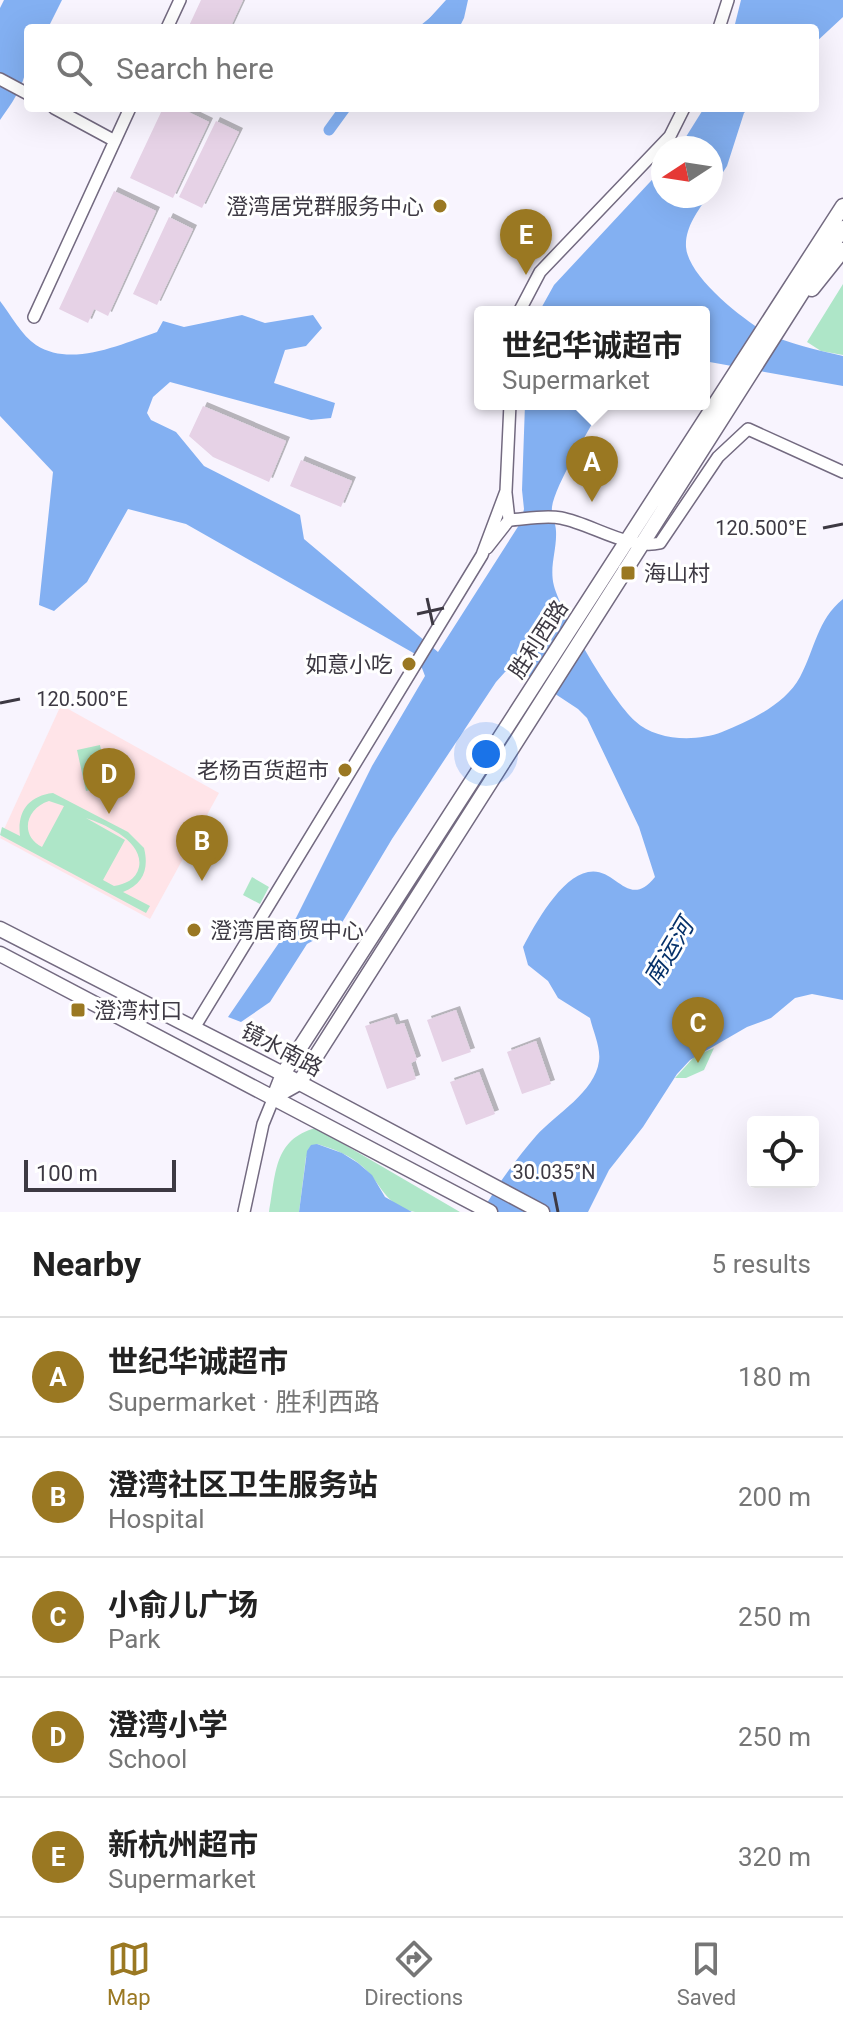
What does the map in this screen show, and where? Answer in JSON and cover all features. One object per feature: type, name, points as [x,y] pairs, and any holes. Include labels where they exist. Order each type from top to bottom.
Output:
[{"type":"main road","name":"胜利西路","points":[[773,330],[843,206]]},
{"type":"main road","name":"胜利西路","points":[[274,1097],[283,1074],[534,699],[745,371],[843,228]]},
{"type":"main road","points":[[773,330],[843,250]]},
{"type":"main road","name":"胜利西路","points":[[274,1097],[299,1083],[534,699]]},
{"type":"main road","name":"镜水南路","points":[[0,929],[283,1074],[542,1212]]},
{"type":"main road","points":[[0,954],[490,1212]]},
{"type":"street","points":[[169,24],[180,0]]},
{"type":"street","points":[[720,24],[728,0]]},
{"type":"street","points":[[0,79],[24,92]]},
{"type":"street","points":[[61,112],[115,141]]},
{"type":"street","points":[[34,317],[128,112]]},
{"type":"street","points":[[522,306],[540,272],[670,136],[682,112]]},
{"type":"street","points":[[510,410],[506,491],[513,520]]},
{"type":"street","points":[[194,1028],[482,555],[513,520],[559,518],[651,545],[660,543],[718,457],[748,429],[843,472]]},
{"type":"street","points":[[482,555],[506,491]]},
{"type":"street","name":"胜利西路","points":[[244,1212],[263,1124],[274,1097]]},
{"type":"shaded area","points":[[61,705],[219,793],[150,919],[0,838]]},
{"type":"green space","points":[[843,284],[843,355],[821,351],[807,342]]},
{"type":"green space","points":[[100,745],[109,786],[86,791],[77,750]]},
{"type":"green space","points":[[53,793],[128,832],[144,848],[146,862],[143,874],[136,885],[123,892],[150,906],[146,913],[0,835],[2,827],[20,836],[20,820],[26,807]],"holes":[[[49,801],[64,806],[42,847],[30,836],[28,822],[35,809]],[[86,818],[121,835],[135,849],[139,867],[130,881],[114,886],[103,880],[125,840]]]},
{"type":"green space","points":[[252,877],[269,887],[260,904],[243,895]]},
{"type":"green space","points":[[714,1048],[704,1070],[686,1078],[675,1078],[695,1056]]},
{"type":"green space","points":[[316,1128],[460,1212],[415,1212],[405,1209],[390,1200],[358,1163],[317,1144],[306,1157],[299,1212],[269,1212],[276,1172],[284,1150],[302,1133]]},
{"type":"water","points":[[4,0],[62,0],[50,24],[24,24],[24,77],[0,120],[0,8]]},
{"type":"water","points":[[446,0],[468,0],[461,24],[426,22]]},
{"type":"water","points":[[741,0],[843,0],[843,17],[819,39],[819,24],[735,24]]},
{"type":"water","points":[[702,112],[745,112],[723,172],[723,136],[686,136]]},
{"type":"water","points":[[651,181],[651,208],[700,208],[690,226],[686,247],[696,271],[717,295],[765,332],[843,356],[843,386],[710,362],[710,306],[542,306],[554,285]]},
{"type":"water","name":"南运河","points":[[0,301],[31,341],[50,352],[65,354],[96,352],[128,342],[157,332],[163,321],[184,327],[242,315],[265,323],[313,315],[322,328],[306,346],[285,350],[274,383],[335,403],[331,418],[311,420],[170,382],[153,397],[147,413],[151,420],[176,432],[204,466],[300,515],[304,539],[438,652],[521,522],[524,509],[525,410],[600,410],[555,497],[552,510],[556,531],[553,579],[567,616],[601,677],[625,710],[644,728],[677,738],[700,737],[722,732],[766,711],[785,696],[800,677],[827,616],[843,599],[843,1000],[812,994],[795,998],[771,1018],[747,1027],[690,1060],[609,1170],[588,1212],[482,1212],[500,1182],[529,1145],[583,1093],[599,1061],[590,1018],[558,998],[548,981],[528,965],[523,947],[550,903],[578,876],[598,872],[629,889],[637,890],[655,877],[639,827],[587,718],[516,668],[505,672],[392,839],[340,926],[307,944],[270,1002],[241,1022],[228,1017],[296,918],[372,766],[425,676],[417,655],[186,524],[128,509],[87,582],[54,611],[39,605],[53,472],[0,416]]},
{"type":"water","points":[[317,1144],[358,1163],[372,1175],[385,1197],[412,1212],[299,1212],[307,1151],[311,1145]]},
{"type":"building","points":[[201,0],[243,0],[232,24],[190,24]]},
{"type":"building","points":[[161,112],[188,112],[209,122],[173,198],[130,178]]},
{"type":"building","points":[[216,121],[239,132],[202,208],[179,197]]},
{"type":"building","points":[[114,191],[156,211],[108,316],[94,309],[88,323],[59,309]]},
{"type":"building","points":[[169,217],[193,229],[157,305],[133,294]]},
{"type":"building","points":[[203,406],[286,441],[269,482],[213,457],[189,436]]},
{"type":"building","points":[[301,460],[352,481],[341,507],[290,486]]},
{"type":"building","points":[[456,1010],[471,1052],[442,1062],[427,1020]]},
{"type":"building","points":[[393,1017],[396,1025],[404,1023],[417,1060],[411,1063],[416,1079],[387,1089],[365,1026]]},
{"type":"building","points":[[536,1041],[551,1084],[522,1094],[507,1052]]},
{"type":"building","points":[[479,1072],[495,1114],[466,1125],[450,1082]]},
{"type":"waterway","points":[[431,24],[452,7],[453,0]]},
{"type":"waterway","points":[[329,130],[342,112]]},
{"type":"place","name":"澄湾居党群服务中心","points":[[440,206]]},
{"type":"place","name":"新杭州超市","points":[[526,275]]},
{"type":"place","name":"世纪华诚超市","points":[[592,502]]},
{"type":"place","name":"海山村","points":[[628,573]]},
{"type":"place","name":"如意小吃","points":[[409,664]]},
{"type":"place","name":"老杨百货超市","points":[[345,770]]},
{"type":"place","name":"澄湾小学","points":[[109,814]]},
{"type":"place","name":"澄湾社区卫生服务站","points":[[202,881]]},
{"type":"place","name":"澄湾居商贸中心","points":[[194,930]]},
{"type":"place","name":"澄湾村口","points":[[78,1010]]},
{"type":"place","name":"小俞儿广场","points":[[698,1063]]}]
